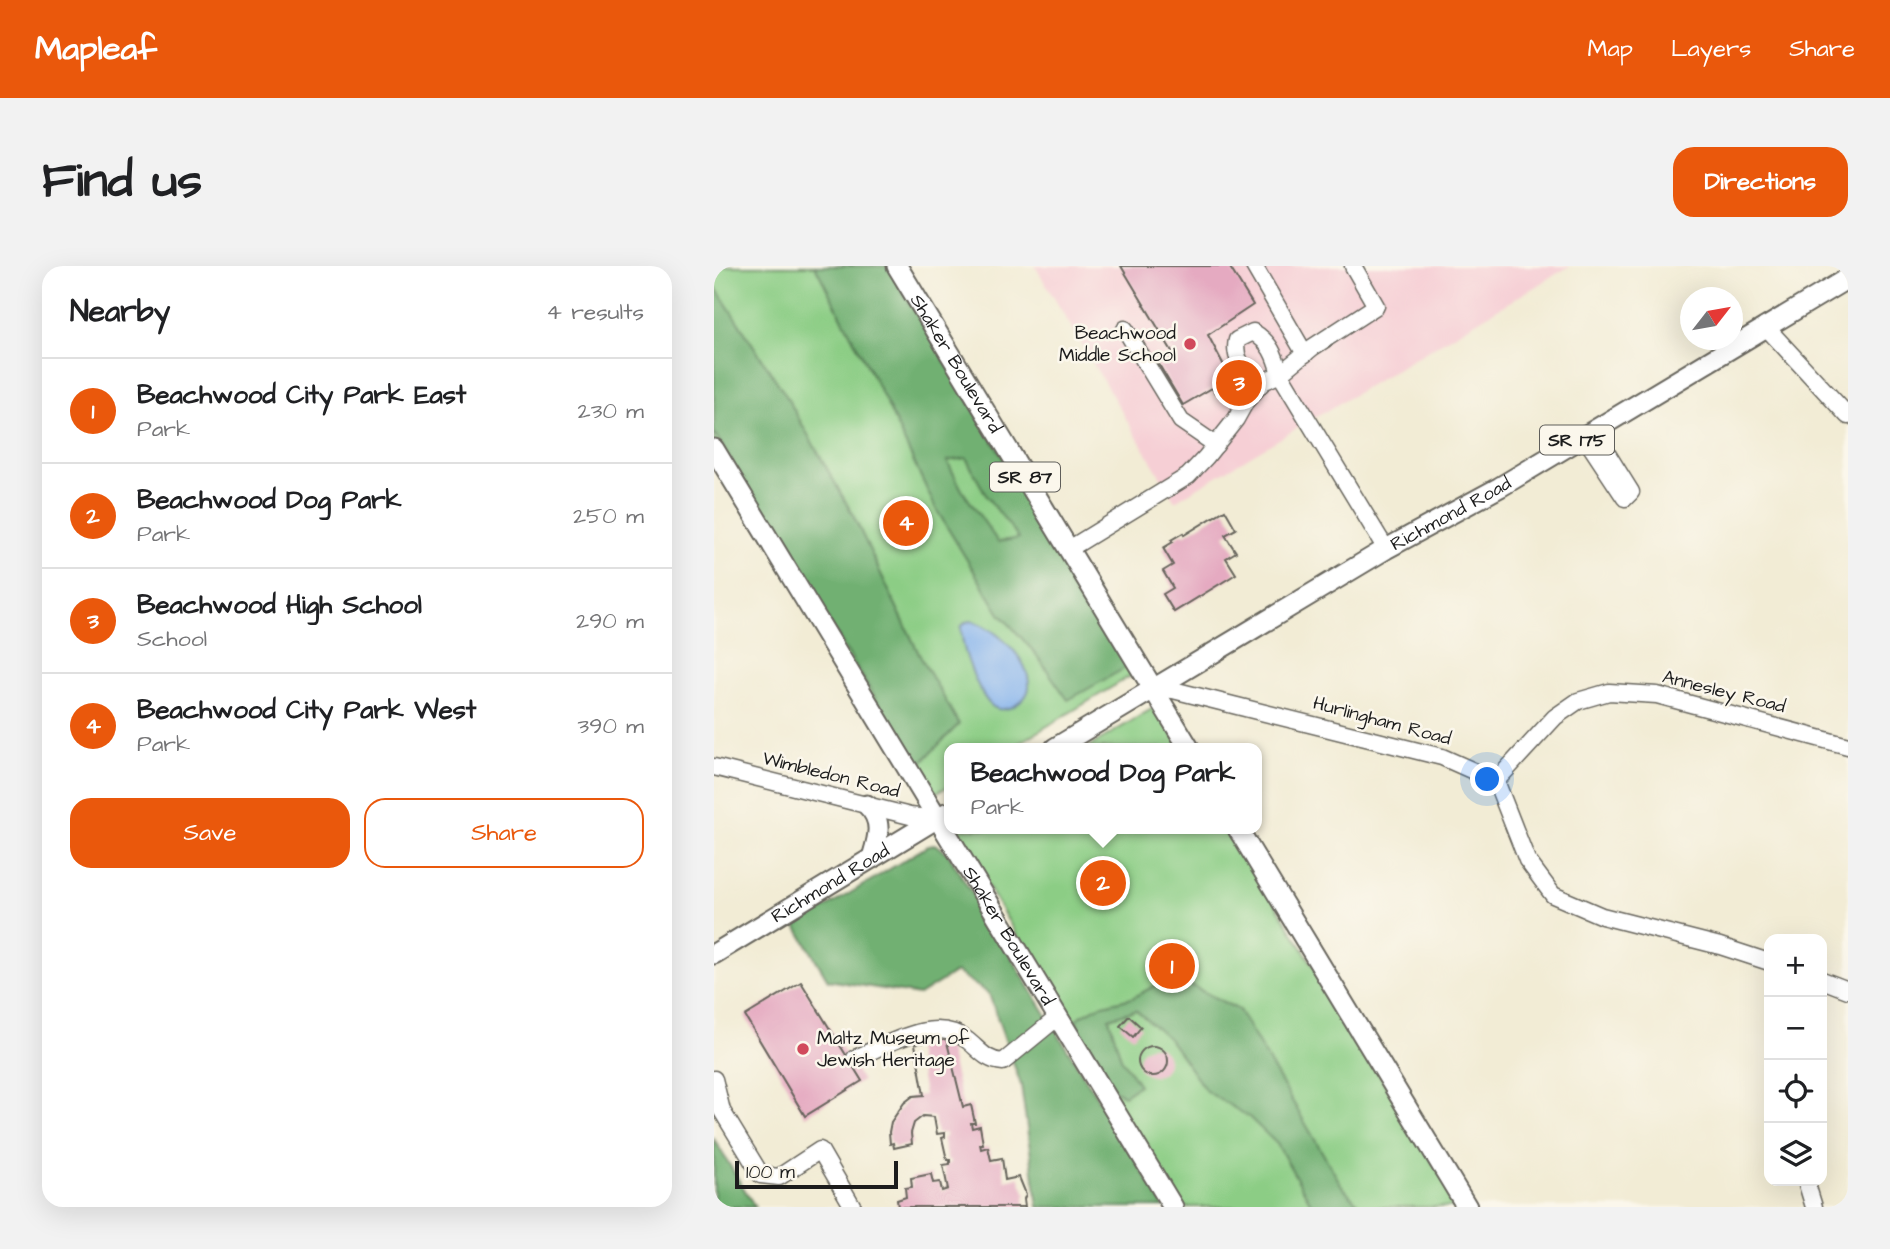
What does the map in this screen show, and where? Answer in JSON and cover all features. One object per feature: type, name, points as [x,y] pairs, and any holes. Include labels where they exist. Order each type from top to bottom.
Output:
[{"type":"main road","name":"Shaker Boulevard","points":[[897,266],[1186,743]]},
{"type":"main road","name":"Richmond Road","points":[[1063,743],[1386,549],[1500,487],[1848,278]]},
{"type":"main road","name":"Shaker Boulevard","points":[[714,449],[943,815]]},
{"type":"main road","points":[[867,805],[874,813],[879,826],[872,858]]},
{"type":"main road","name":"Richmond Road","points":[[714,954],[943,815]]},
{"type":"main road","name":"Shaker Boulevard","points":[[954,834],[1058,1017],[1173,1207]]},
{"type":"main road","points":[[1241,834],[1467,1207]]},
{"type":"street","points":[[1254,266],[1305,354]]},
{"type":"street","points":[[1069,549],[1188,476],[1216,445],[1246,401],[1263,382],[1280,374],[1376,306],[1353,266]]},
{"type":"street","points":[[1765,326],[1848,416]]},
{"type":"street","points":[[1125,329],[1181,421],[1216,445]]},
{"type":"street","points":[[1263,382],[1252,381],[1238,360],[1235,348],[1237,340],[1253,332],[1265,340],[1275,356],[1280,374],[1386,549]]},
{"type":"street","name":"Hurlingham Road","points":[[1154,689],[1193,695],[1443,757],[1496,781]]},
{"type":"street","name":"Annesley Road","points":[[1496,781],[1556,718],[1578,701],[1609,692],[1657,695],[1848,746]]},
{"type":"street","name":"Wimbledon Road","points":[[714,768],[909,816],[943,815]]},
{"type":"street","points":[[1496,781],[1527,860],[1553,895],[1602,916],[1720,946],[1764,960]]},
{"type":"street","points":[[1827,982],[1848,990]]},
{"type":"street","points":[[856,1058],[936,1028],[954,1031],[986,1057],[1003,1062],[1058,1017]]},
{"type":"street","points":[[714,1079],[722,1111],[761,1175],[779,1177],[820,1150],[853,1207]]},
{"type":"street","points":[[1808,1186],[1814,1207]]},
{"type":"shaded area","points":[[1035,266],[1570,266],[1175,501]]},
{"type":"green space","points":[[714,266],[897,266],[1142,669],[1019,743],[944,743],[944,789],[930,796],[714,449]]},
{"type":"green space","points":[[815,266],[887,266],[1129,666],[1068,700],[1035,653],[1000,614],[936,509],[882,394]],"holes":[[[966,458],[987,497],[1019,538],[998,542],[962,490],[947,461]]]},
{"type":"green space","points":[[714,285],[785,394],[852,513],[920,656],[959,724],[917,767],[714,432]]},
{"type":"green space","points":[[1155,708],[1179,743],[1095,743]]},
{"type":"green space","points":[[957,834],[1233,834],[1460,1207],[1177,1207]]},
{"type":"green space","points":[[936,844],[948,854],[1164,1207],[1038,1207],[1021,1085],[989,994],[956,972],[919,995],[828,980],[796,926],[926,847]]},
{"type":"green space","points":[[1173,976],[1239,1010],[1342,1186],[1361,1207],[1313,1207],[1277,1144],[1249,1117],[1206,1091],[1169,1039],[1136,1010],[1109,1018],[1121,1058],[1139,1085],[1124,1095],[1114,1091],[1086,1043],[1076,1019],[1099,1006],[1132,998]]},
{"type":"green space","points":[[714,1139],[755,1207],[714,1207]]},
{"type":"water","points":[[972,621],[1001,638],[1024,666],[1028,676],[1028,693],[1015,706],[997,709],[980,690],[964,647],[961,627]]},
{"type":"building","name":"Beachwood Middle School","points":[[1121,266],[1229,266],[1253,305],[1208,335],[1230,377],[1226,380],[1229,385],[1215,393],[1212,388],[1183,405],[1158,363],[1173,353]]},
{"type":"building","points":[[1225,510],[1236,529],[1225,535],[1236,552],[1226,558],[1236,574],[1174,612],[1163,594],[1173,588],[1163,571],[1173,565],[1163,548],[1173,542],[1171,540]]},
{"type":"building","name":"Maltz Museum of Jewish Heritage","points":[[801,982],[862,1081],[805,1116],[745,1016]]},
{"type":"building","points":[[1129,1016],[1141,1027],[1133,1037],[1120,1026]]},
{"type":"building","points":[[946,1038],[963,1107],[971,1105],[975,1123],[971,1123],[972,1128],[980,1126],[983,1144],[980,1144],[981,1149],[988,1147],[991,1160],[1002,1158],[1005,1180],[1019,1177],[1026,1194],[1025,1207],[898,1207],[897,1200],[906,1197],[905,1188],[912,1187],[911,1178],[931,1174],[933,1183],[940,1182],[942,1191],[948,1189],[943,1165],[950,1164],[942,1138],[945,1133],[937,1134],[934,1117],[923,1116],[914,1123],[912,1144],[894,1148],[893,1143],[890,1144],[889,1132],[891,1122],[904,1103],[913,1096],[924,1095],[915,1044]]},
{"type":"building","points":[[1153,1046],[1164,1050],[1168,1061],[1164,1072],[1153,1076],[1142,1072],[1138,1061],[1142,1050]]},
{"type":"place","name":"Beachwood Middle School","points":[[1190,344]]},
{"type":"place","name":"Beachwood High School","points":[[1239,383]]},
{"type":"place","name":"Beachwood City Park West","points":[[906,523]]},
{"type":"place","name":"Beachwood Dog Park","points":[[1103,883]]},
{"type":"place","name":"Beachwood City Park East","points":[[1172,966]]},
{"type":"place","name":"Maltz Museum of Jewish Heritage","points":[[803,1049]]}]
